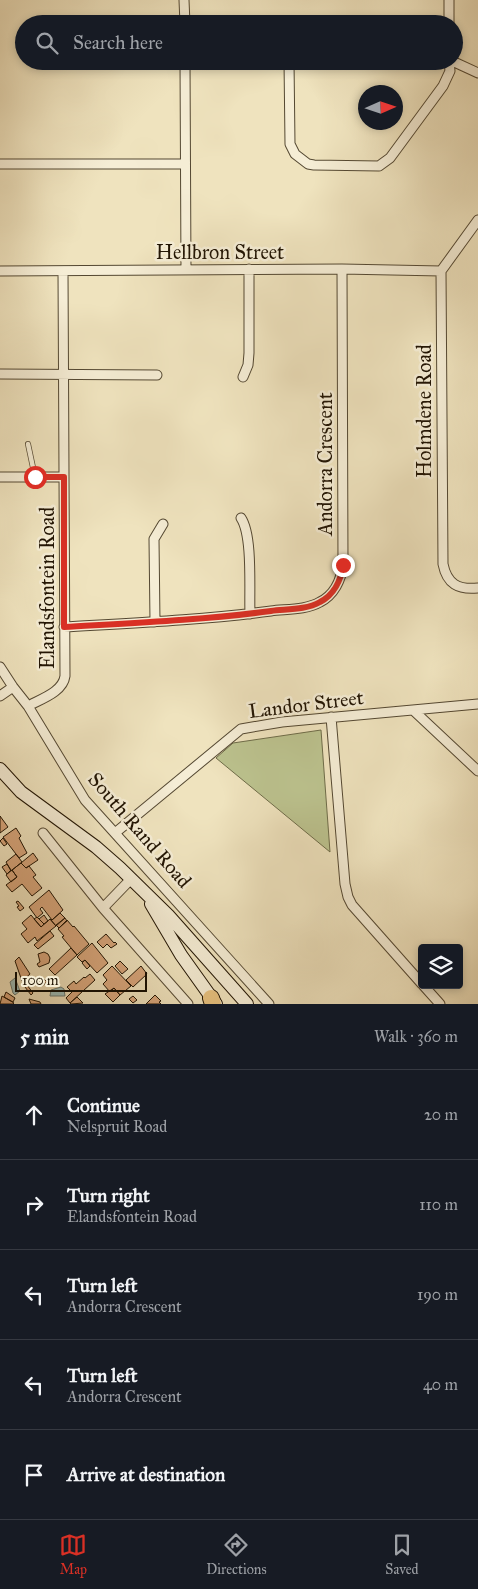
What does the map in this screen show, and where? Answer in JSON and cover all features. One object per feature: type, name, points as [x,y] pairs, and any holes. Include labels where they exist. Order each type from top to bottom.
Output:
[{"type":"main road","name":"South Rand Road","points":[[0,769],[21,792],[96,847],[131,879],[168,915],[247,1004]]},
{"type":"main road","name":"South Rand Road","points":[[141,890],[181,955],[214,1002]]},
{"type":"street","points":[[184,0],[184,15]]},
{"type":"street","points":[[449,0],[449,15]]},
{"type":"street","points":[[463,67],[478,73]]},
{"type":"street","points":[[185,70],[186,270]]},
{"type":"street","points":[[289,70],[288,138],[295,154],[308,164],[314,165],[379,166],[390,158],[443,86],[450,70]]},
{"type":"street","points":[[0,164],[185,164]]},
{"type":"street","points":[[441,270],[478,220]]},
{"type":"street","name":"Andorra Crescent","points":[[64,627],[250,614],[316,604],[330,594],[337,586],[342,573],[342,269]]},
{"type":"street","name":"Elandsfontein Road","points":[[28,706],[58,689],[62,684],[65,671],[63,270]]},
{"type":"street","points":[[243,377],[248,364],[249,353],[249,270]]},
{"type":"street","name":"Hellbron Street","points":[[0,271],[441,270]]},
{"type":"street","name":"Holmdene Road","points":[[441,270],[442,559],[445,574],[452,583],[466,589],[478,588]]},
{"type":"street","points":[[0,374],[157,375]]},
{"type":"street","points":[[0,477],[64,477]]},
{"type":"street","points":[[241,518],[245,525],[248,539],[250,614]]},
{"type":"street","points":[[154,622],[154,539],[163,524]]},
{"type":"street","name":"South Rand Road","points":[[0,667],[28,706],[77,789],[269,1004]]},
{"type":"street","points":[[0,696],[13,687]]},
{"type":"street","name":"Landor Street","points":[[115,833],[241,729],[282,722],[478,704]]},
{"type":"street","points":[[413,710],[478,770]]},
{"type":"street","points":[[331,717],[348,897],[373,930],[418,981]]},
{"type":"street","points":[[43,833],[103,908],[188,1004]]},
{"type":"street","name":"South Rand Road","points":[[103,908],[131,879]]},
{"type":"street","points":[[426,989],[440,1004]]},
{"type":"lane","points":[[28,444],[35,477]]},
{"type":"green space","points":[[321,730],[330,852],[216,758],[233,743]]},
{"type":"water","points":[[15,978],[20,991],[15,995],[10,982]]},
{"type":"water","points":[[61,987],[64,989],[65,996],[50,996],[51,990]]},
{"type":"building","points":[[0,816],[8,827],[0,833]]},
{"type":"building","points":[[16,828],[27,853],[19,858],[3,837]]},
{"type":"building","points":[[3,838],[7,844],[4,846],[0,841]]},
{"type":"building","points":[[33,853],[38,860],[26,868],[21,863]]},
{"type":"building","points":[[16,854],[22,862],[11,871],[6,862]]},
{"type":"building","points":[[21,863],[26,868],[29,866],[36,875],[33,877],[42,888],[32,896],[22,884],[12,892],[6,885],[17,877],[12,870]]},
{"type":"building","points":[[7,864],[11,870],[7,874],[2,867]]},
{"type":"building","points":[[12,870],[17,877],[11,882],[6,875]]},
{"type":"building","points":[[49,890],[63,910],[52,920],[42,907],[40,909],[43,913],[37,918],[29,907]]},
{"type":"building","points":[[18,901],[24,908],[20,911],[16,902]]},
{"type":"building","points":[[60,913],[65,918],[56,926],[50,919],[52,920]]},
{"type":"building","points":[[31,915],[41,927],[50,919],[56,926],[37,941],[35,937],[28,943],[21,934],[27,929],[22,923]]},
{"type":"building","points":[[44,915],[48,921],[44,924],[39,919]]},
{"type":"building","points":[[37,917],[44,924],[41,927],[34,919]]},
{"type":"building","points":[[65,918],[67,921],[59,928],[56,925]]},
{"type":"building","points":[[67,920],[89,944],[77,955],[58,929]]},
{"type":"building","points":[[50,931],[54,936],[38,949],[34,945]]},
{"type":"building","points":[[106,934],[117,944],[111,948],[107,944],[103,948],[97,942]]},
{"type":"building","points":[[92,943],[108,963],[97,973],[85,960],[82,962],[77,957]]},
{"type":"building","points":[[71,948],[77,955],[55,975],[49,969]]},
{"type":"building","points":[[44,952],[50,958],[49,963],[39,967],[37,964],[40,962],[38,954]]},
{"type":"building","points":[[19,957],[30,974],[22,981],[15,961]]},
{"type":"building","points":[[85,960],[90,966],[87,969],[82,963]]},
{"type":"building","points":[[120,961],[128,969],[122,974],[115,966]]},
{"type":"building","points":[[112,966],[131,986],[120,995],[114,988],[110,992],[103,984],[107,980],[103,975]]},
{"type":"building","points":[[141,966],[147,974],[133,987],[126,980]]},
{"type":"building","points":[[90,974],[95,980],[70,1003],[66,998],[72,992],[67,987],[74,981],[76,984]]},
{"type":"building","points":[[43,978],[47,982],[42,986],[39,982]]},
{"type":"building","points":[[27,985],[33,993],[31,995],[25,987]]},
{"type":"building","points":[[114,988],[120,995],[113,1002],[105,994]]},
{"type":"building","points":[[6,992],[15,998],[13,1002],[4,997]]},
{"type":"building","points":[[155,995],[161,1001],[159,1002],[161,1004],[146,1004]]},
{"type":"building","points":[[2,996],[14,1003],[0,1004]]},
{"type":"building","points":[[133,996],[137,1000],[133,1003],[129,999]]},
{"type":"building","points":[[77,997],[83,1003],[70,1003]]},
{"type":"building","points":[[29,999],[40,1002],[41,1004],[31,1004]]},
{"type":"route","points":[[35,477],[64,477],[64,627],[250,614],[310,606],[322,602],[334,590],[340,579],[343,565]]}]
